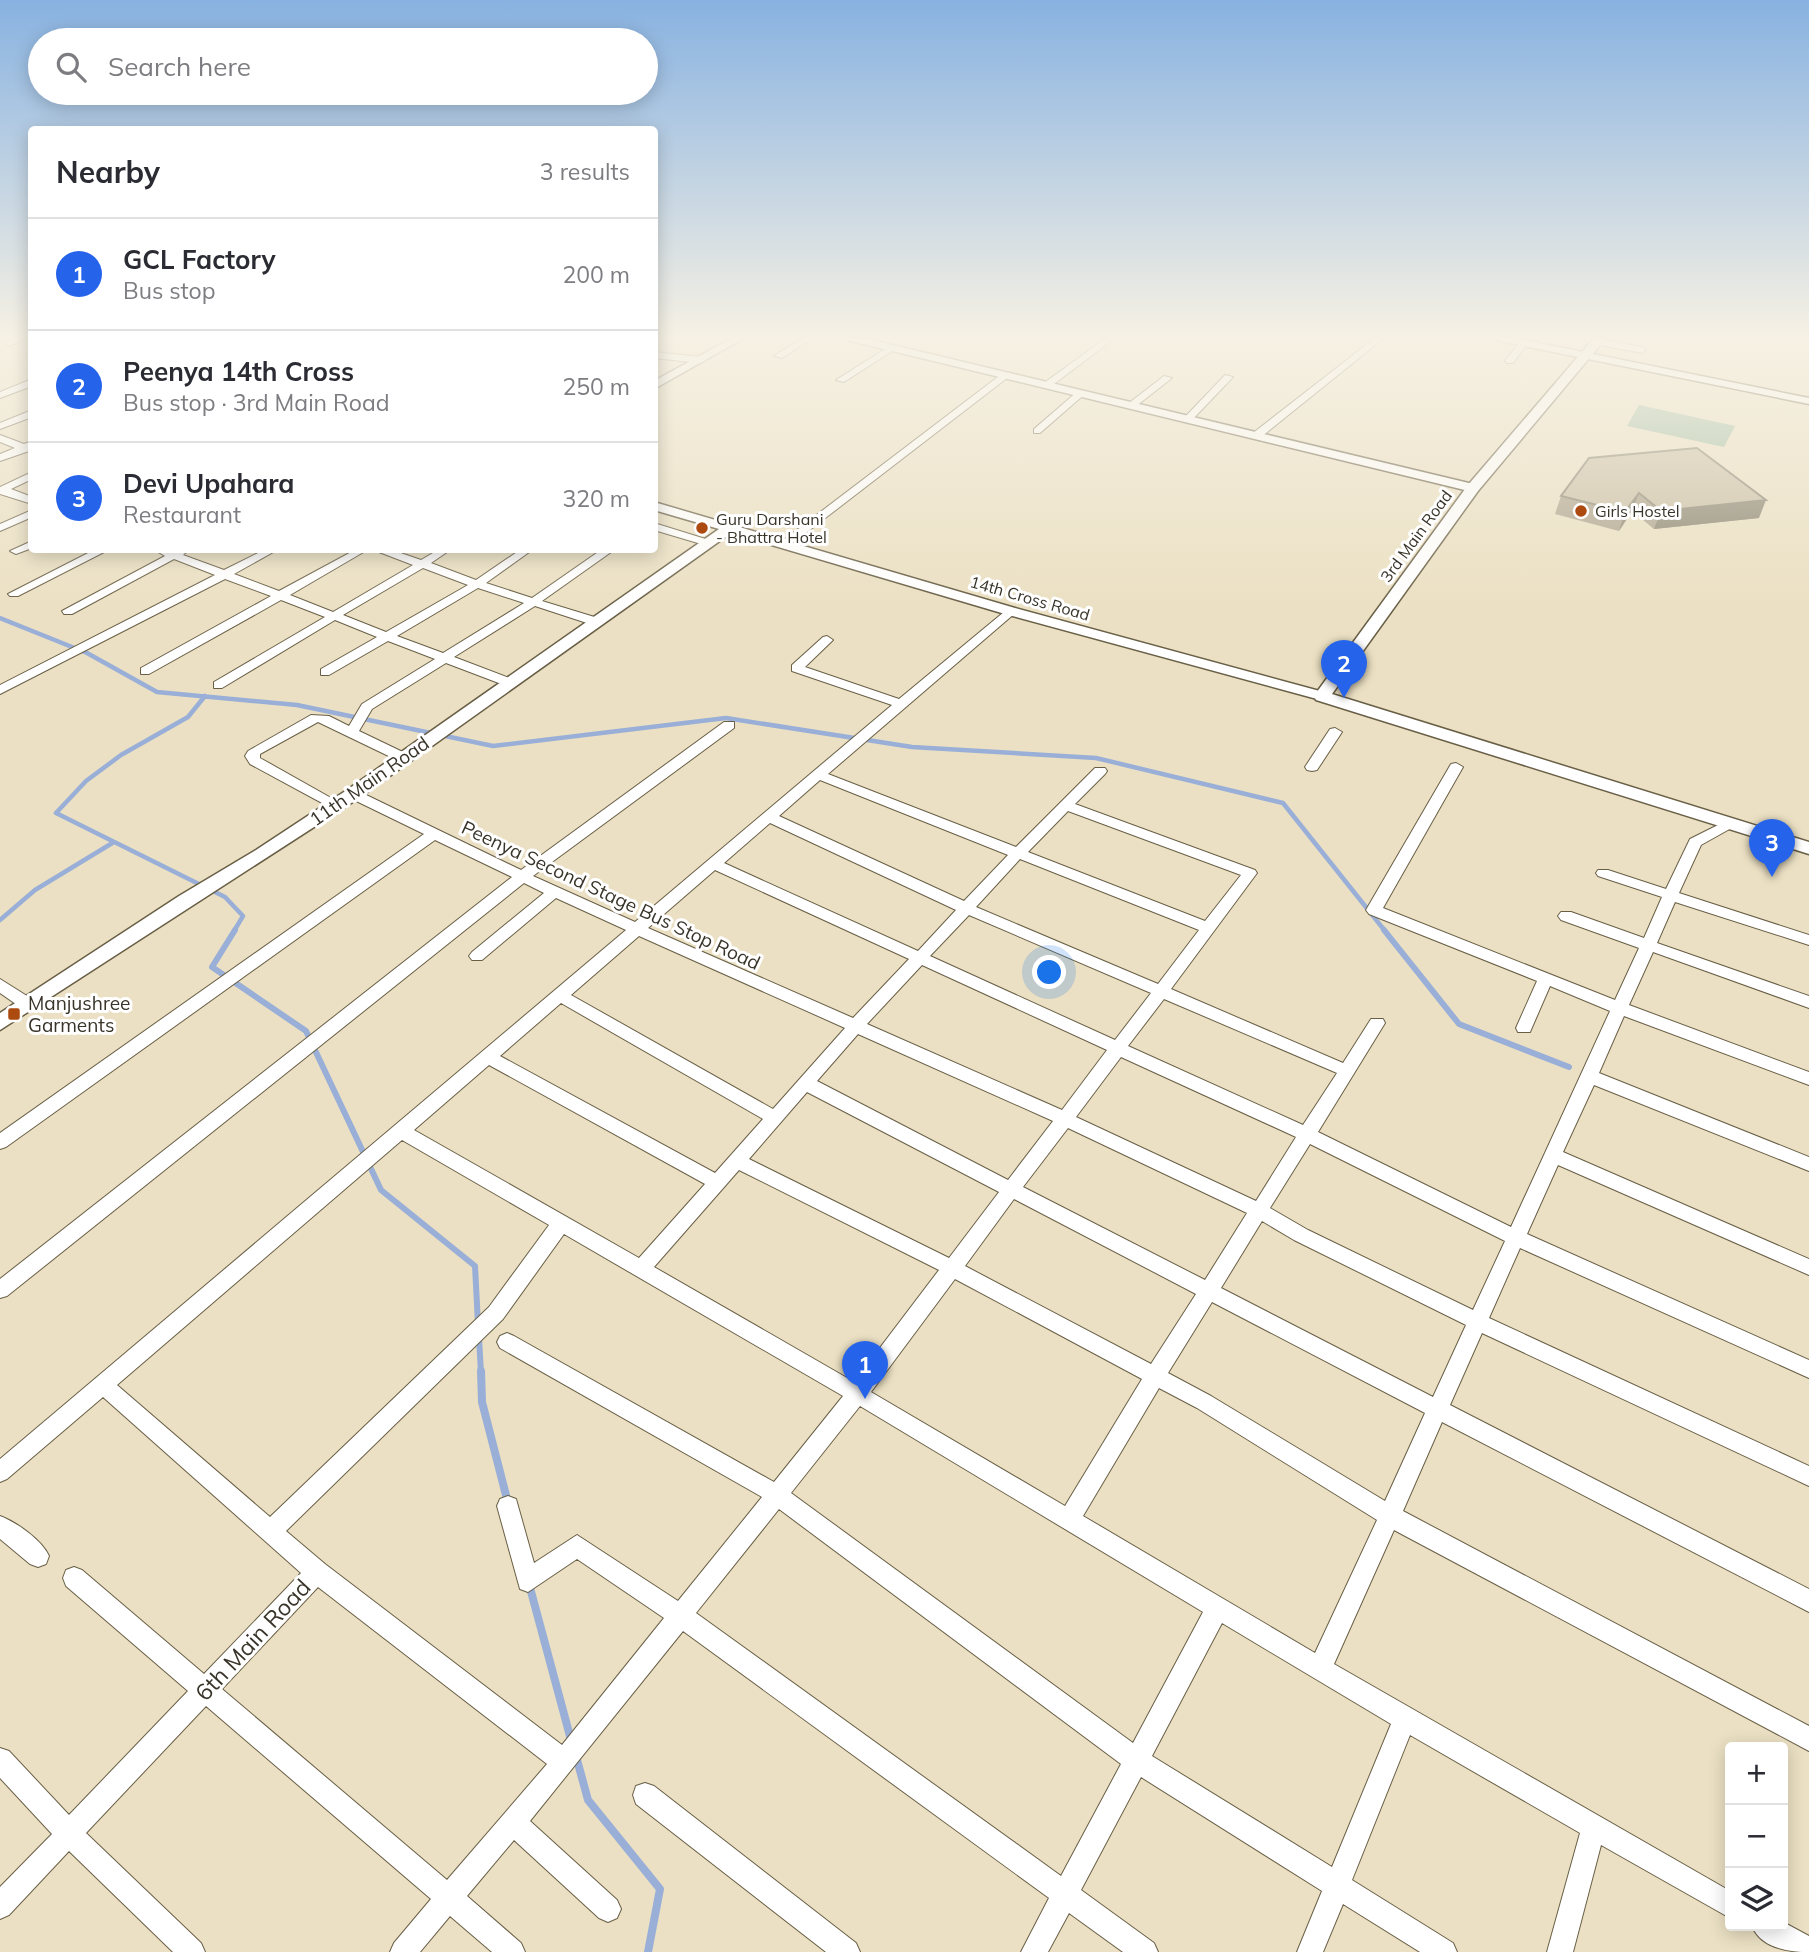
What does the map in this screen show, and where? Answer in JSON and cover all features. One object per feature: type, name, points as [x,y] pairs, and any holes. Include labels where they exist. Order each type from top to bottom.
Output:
[{"type":"main road","name":"3rd Main Road","points":[[1322,696],[1473,488],[1523,429]]},
{"type":"main road","points":[[1322,696],[1809,848]]},
{"type":"street","points":[[785,544],[935,429]]},
{"type":"street","points":[[1232,429],[1473,488]]},
{"type":"street","points":[[1257,435],[1264,429]]},
{"type":"street","points":[[0,438],[28,447]]},
{"type":"street","points":[[0,457],[28,447]]},
{"type":"street","points":[[1,490],[28,477]]},
{"type":"street","points":[[1,490],[28,500]]},
{"type":"street","points":[[658,507],[729,528]]},
{"type":"street","points":[[0,528],[28,515]]},
{"type":"street","points":[[658,527],[708,543]]},
{"type":"street","name":"14th Cross Road","points":[[729,528],[1010,611],[1322,696]]},
{"type":"street","name":"11th Main Road","points":[[0,1023],[353,794],[729,528]]},
{"type":"street","points":[[16,551],[28,546]]},
{"type":"street","points":[[14,594],[96,553]]},
{"type":"street","points":[[68,611],[179,553]]},
{"type":"street","points":[[183,553],[223,574],[508,682]]},
{"type":"street","points":[[0,690],[266,553]]},
{"type":"street","points":[[145,671],[357,553]]},
{"type":"street","points":[[391,553],[477,584],[597,622]]},
{"type":"street","points":[[218,685],[440,553]]},
{"type":"street","points":[[325,672],[477,584],[523,553]]},
{"type":"street","points":[[351,733],[367,707],[533,602],[604,553]]},
{"type":"street","points":[[0,1472],[379,1152],[1010,611]]},
{"type":"street","points":[[827,640],[796,668],[901,704]]},
{"type":"street","points":[[335,806],[255,761],[252,756],[255,751],[316,718],[324,719],[404,758]]},
{"type":"street","points":[[0,1290],[523,876],[729,725]]},
{"type":"street","points":[[1312,767],[1335,732]]},
{"type":"street","points":[[1456,767],[1374,910],[1662,1026],[1809,1079]]},
{"type":"street","points":[[640,1270],[854,1028],[1018,853],[1100,771]]},
{"type":"street","points":[[819,775],[1208,928]]},
{"type":"street","name":"Peenya Second Stage Bus Stop Road","points":[[353,794],[554,892],[854,1028],[1063,1118],[1261,1211],[1301,1235],[1479,1321],[1809,1476]]},
{"type":"street","points":[[403,1952],[564,1762],[858,1394],[1063,1118],[1250,873],[1066,806]]},
{"type":"street","points":[[769,817],[967,908],[1347,1071]]},
{"type":"street","points":[[1321,1667],[1695,842],[1730,823]]},
{"type":"street","points":[[2,1138],[434,834]]},
{"type":"street","points":[[714,864],[1308,1135],[1516,1238],[1809,1369]]},
{"type":"street","points":[[1603,873],[1809,940]]},
{"type":"street","points":[[477,956],[554,892]]},
{"type":"street","points":[[1566,916],[1809,1002]]},
{"type":"street","points":[[1524,1028],[1546,978]]},
{"type":"street","points":[[0,985],[29,1004]]},
{"type":"street","points":[[560,996],[775,1118]]},
{"type":"street","points":[[1069,1520],[1155,1376],[1210,1293],[1377,1023]]},
{"type":"street","points":[[489,1057],[718,1183]]},
{"type":"street","points":[[1590,1076],[1809,1164]]},
{"type":"street","points":[[805,1083],[1809,1601]]},
{"type":"street","points":[[402,1131],[858,1394],[1405,1719],[1725,1902]]},
{"type":"street","points":[[1554,1156],[1809,1267]]},
{"type":"street","points":[[737,1161],[953,1268],[1204,1402],[1390,1516],[1809,1739]]},
{"type":"street","points":[[270,1531],[496,1313],[561,1223]]},
{"type":"street","points":[[507,1342],[776,1494],[1136,1760],[1444,1952]]},
{"type":"street","name":"6th Main Road","points":[[0,1906],[317,1572],[103,1385]]},
{"type":"street","points":[[508,1506],[528,1581],[577,1546],[681,1616],[1145,1952]]},
{"type":"street","points":[[0,1526],[38,1556]]},
{"type":"street","points":[[317,1572],[564,1762]]},
{"type":"street","points":[[74,1578],[512,1952]]},
{"type":"street","points":[[1034,1952],[1217,1606]]},
{"type":"street","points":[[1310,1952],[1405,1719]]},
{"type":"street","points":[[0,1760],[69,1834],[192,1952]]},
{"type":"street","points":[[645,1795],[847,1952]]},
{"type":"street","points":[[513,1822],[608,1909]]},
{"type":"street","points":[[1560,1952],[1594,1826]]},
{"type":"street","points":[[1774,1931],[1809,1951]]},
{"type":"green space","points":[[1641,429],[1733,429],[1724,447]]},
{"type":"building","points":[[1697,448],[1766,500],[1661,511],[1639,493],[1625,512],[1561,496],[1589,458]]},
{"type":"waterway","points":[[0,618],[87,653],[157,692],[205,696]]},
{"type":"waterway","points":[[205,696],[297,705],[493,746],[726,718],[912,747],[1096,758],[1283,803],[1385,931]]},
{"type":"waterway","points":[[205,696],[188,717],[121,755],[86,781],[56,813],[225,897],[243,916],[234,931]]},
{"type":"waterway","points":[[0,920],[35,890],[114,842]]},
{"type":"waterway","points":[[235,930],[212,967],[306,1031],[381,1190],[475,1266],[478,1324]]},
{"type":"waterway","points":[[1384,930],[1459,1024],[1569,1067]]},
{"type":"waterway","points":[[479,1338],[481,1373]]},
{"type":"waterway","points":[[481,1371],[482,1402],[508,1503]]},
{"type":"waterway","points":[[529,1584],[571,1740]]},
{"type":"waterway","points":[[576,1756],[588,1800],[660,1889],[648,1952]]},
{"type":"place","name":"Girls Hostel","points":[[1581,511]]},
{"type":"place","name":"Guru Darshani - Bhattra Hotel","points":[[702,528]]},
{"type":"place","name":"Peenya 14th Cross","points":[[1344,698]]},
{"type":"place","name":"Devi Upahara","points":[[1772,877]]},
{"type":"place","name":"Manjushree Garments","points":[[14,1014]]},
{"type":"place","name":"GCL Factory","points":[[865,1399]]}]
